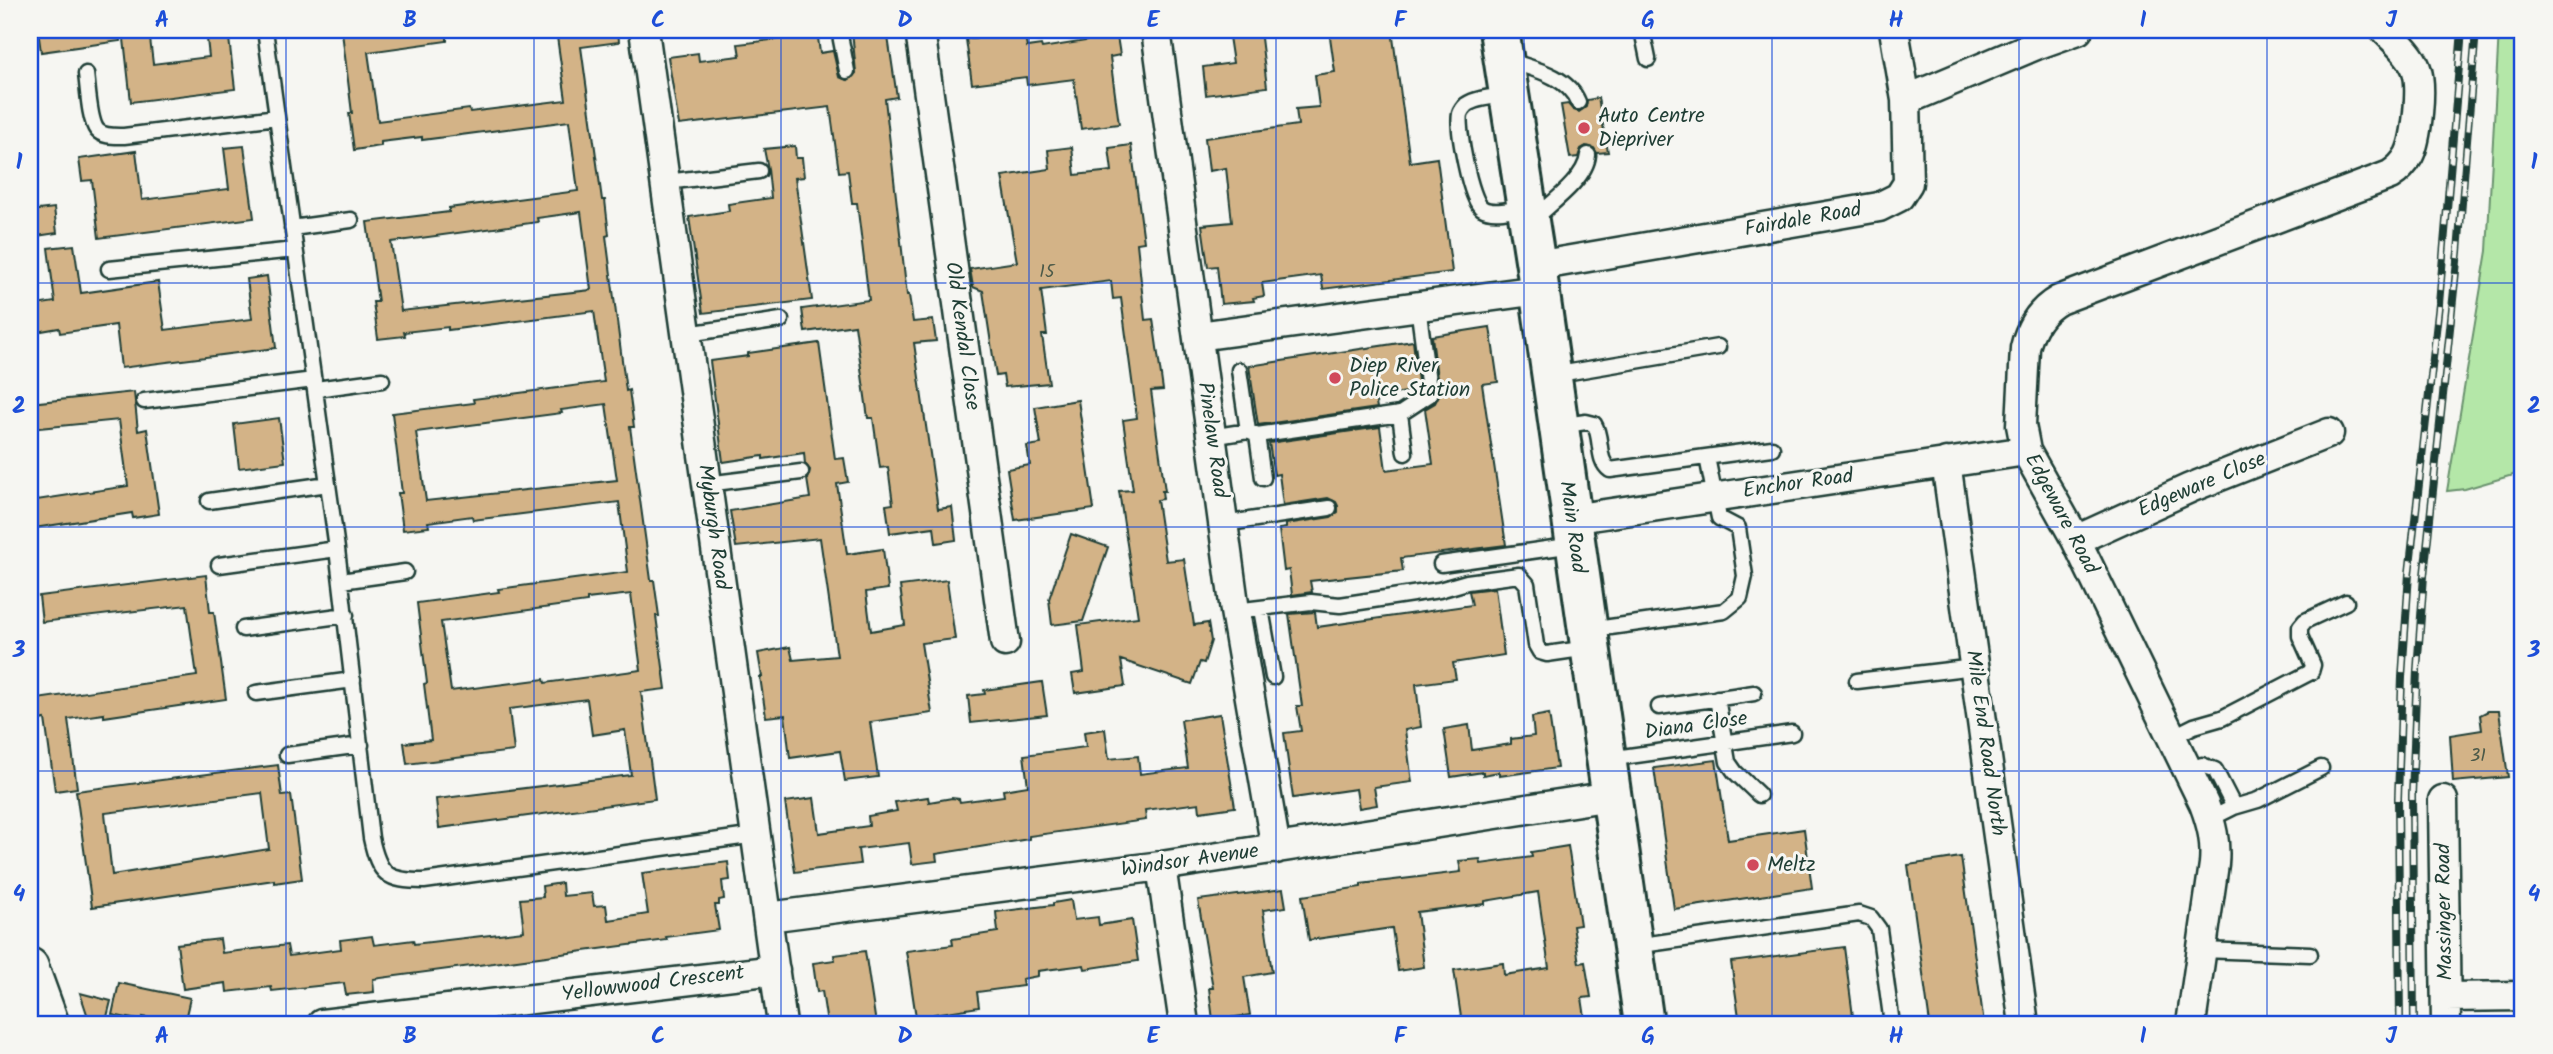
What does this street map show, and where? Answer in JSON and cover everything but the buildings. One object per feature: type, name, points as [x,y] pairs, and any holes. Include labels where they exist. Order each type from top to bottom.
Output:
[{"type":"main road","name":"Main Road","points":[[1504,61],[1644,1024]]},
{"type":"street","name":"Old Kendal Close","points":[[920,30],[1004,642]]},
{"type":"street","name":"Pinelaw Road","points":[[1156,30],[1223,524],[1248,610],[1276,849]]},
{"type":"street","name":"Fairdale Road","points":[[1198,336],[1418,306],[1537,278],[1890,204],[1899,197],[1908,183],[1906,100],[1894,30]]},
{"type":"street","points":[[1906,100],[2078,30]]},
{"type":"street","name":"Edgeware Road","points":[[2191,1024],[2222,813],[2188,771],[2076,540],[2026,451],[2020,416],[2025,348],[2039,316],[2048,306],[2069,295],[2390,175],[2403,165],[2415,136],[2419,82],[2411,60],[2385,30]]},
{"type":"street","name":"Myburgh Road","points":[[650,31],[666,183],[782,1024]]},
{"type":"street","name":"Edgeware Close","points":[[2076,540],[2190,488],[2329,433]]},
{"type":"street","name":"Enchor Road","points":[[1573,532],[1714,496],[2026,451]]},
{"type":"street","name":"Mile End Road North","points":[[1946,462],[2024,1024]]},
{"type":"street","name":"Windsor Avenue","points":[[768,917],[1161,866],[1611,796]]},
{"type":"street","name":"Massinger Road","points":[[2443,800],[2446,1011]]},
{"type":"street","points":[[1161,866],[1184,1024]]},
{"type":"street","name":"Yellowwood Crescent","points":[[322,1024],[775,970]]},
{"type":"street","points":[[32,978],[51,1024]]},
{"type":"street","points":[[2446,1011],[2523,996]]},
{"type":"lane","points":[[265,30],[346,615],[376,861],[386,873],[402,881],[424,881],[756,835]]},
{"type":"lane","points":[[839,30],[847,71]]},
{"type":"lane","points":[[1642,30],[1648,59]]},
{"type":"lane","points":[[1578,102],[1574,93],[1560,80],[1504,61],[1476,100],[1465,106],[1460,113],[1470,183],[1477,202],[1483,209],[1528,215],[1576,180],[1587,163],[1588,155]]},
{"type":"lane","points":[[86,74],[93,120],[97,130],[106,135],[124,136],[276,117]]},
{"type":"lane","points":[[666,183],[759,171]]},
{"type":"lane","points":[[292,228],[351,219]]},
{"type":"lane","points":[[108,269],[295,250]]},
{"type":"lane","points":[[1211,437],[1400,414],[1429,394],[1418,306]]},
{"type":"lane","points":[[687,334],[781,320]]},
{"type":"lane","points":[[1551,375],[1718,347]]},
{"type":"lane","points":[[1240,370],[1263,478]]},
{"type":"lane","points":[[144,401],[382,380]]},
{"type":"lane","points":[[1400,414],[1405,453]]},
{"type":"lane","points":[[1558,426],[1586,422],[1594,424],[1598,431],[1602,461],[1611,470],[1772,448]]},
{"type":"lane","points":[[1273,677],[1248,610],[1311,602],[1340,605],[1519,575],[1527,584],[1536,645],[1540,652],[1548,654],[1588,639],[1724,611],[1740,598],[1745,576],[1738,528],[1718,518],[1707,457]]},
{"type":"lane","points":[[708,484],[801,472]]},
{"type":"lane","points":[[209,501],[328,484]]},
{"type":"lane","points":[[1223,524],[1329,508]]},
{"type":"lane","points":[[1441,564],[1573,532]]},
{"type":"lane","points":[[219,565],[337,550]]},
{"type":"lane","points":[[341,581],[405,572]]},
{"type":"lane","points":[[2172,737],[2194,726],[2220,719],[2308,675],[2313,665],[2300,636],[2300,627],[2305,621],[2346,602]]},
{"type":"lane","points":[[243,629],[346,615]]},
{"type":"lane","points":[[1857,681],[1974,667]]},
{"type":"lane","points":[[256,692],[353,680]]},
{"type":"lane","points":[[1658,707],[1755,693]]},
{"type":"lane","points":[[1717,698],[1731,768],[1759,794]]},
{"type":"lane","name":"Diana Close","points":[[1606,759],[1792,733]]},
{"type":"lane","points":[[288,755],[361,746]]},
{"type":"lane","points":[[2222,813],[2258,800],[2321,768]]},
{"type":"lane","points":[[1633,946],[1859,914],[1871,918],[1879,929],[1892,1024]]},
{"type":"lane","points":[[2202,950],[2310,954]]},
{"type":"green space","points":[[2499,30],[2523,30],[2523,472],[2465,489],[2447,491],[2487,251]]},
{"type":"railway","points":[[2400,1024],[2398,798],[2402,677],[2409,574],[2439,304],[2462,30]]},
{"type":"railway","points":[[2414,1024],[2412,795],[2417,670],[2424,576],[2458,252],[2476,30]]},
{"type":"place","name":"Auto Centre Diepriver","points":[[1584,128]]},
{"type":"place","name":"Diep River Police Station","points":[[1335,378]]},
{"type":"place","name":"Meltz","points":[[1753,865]]}]
